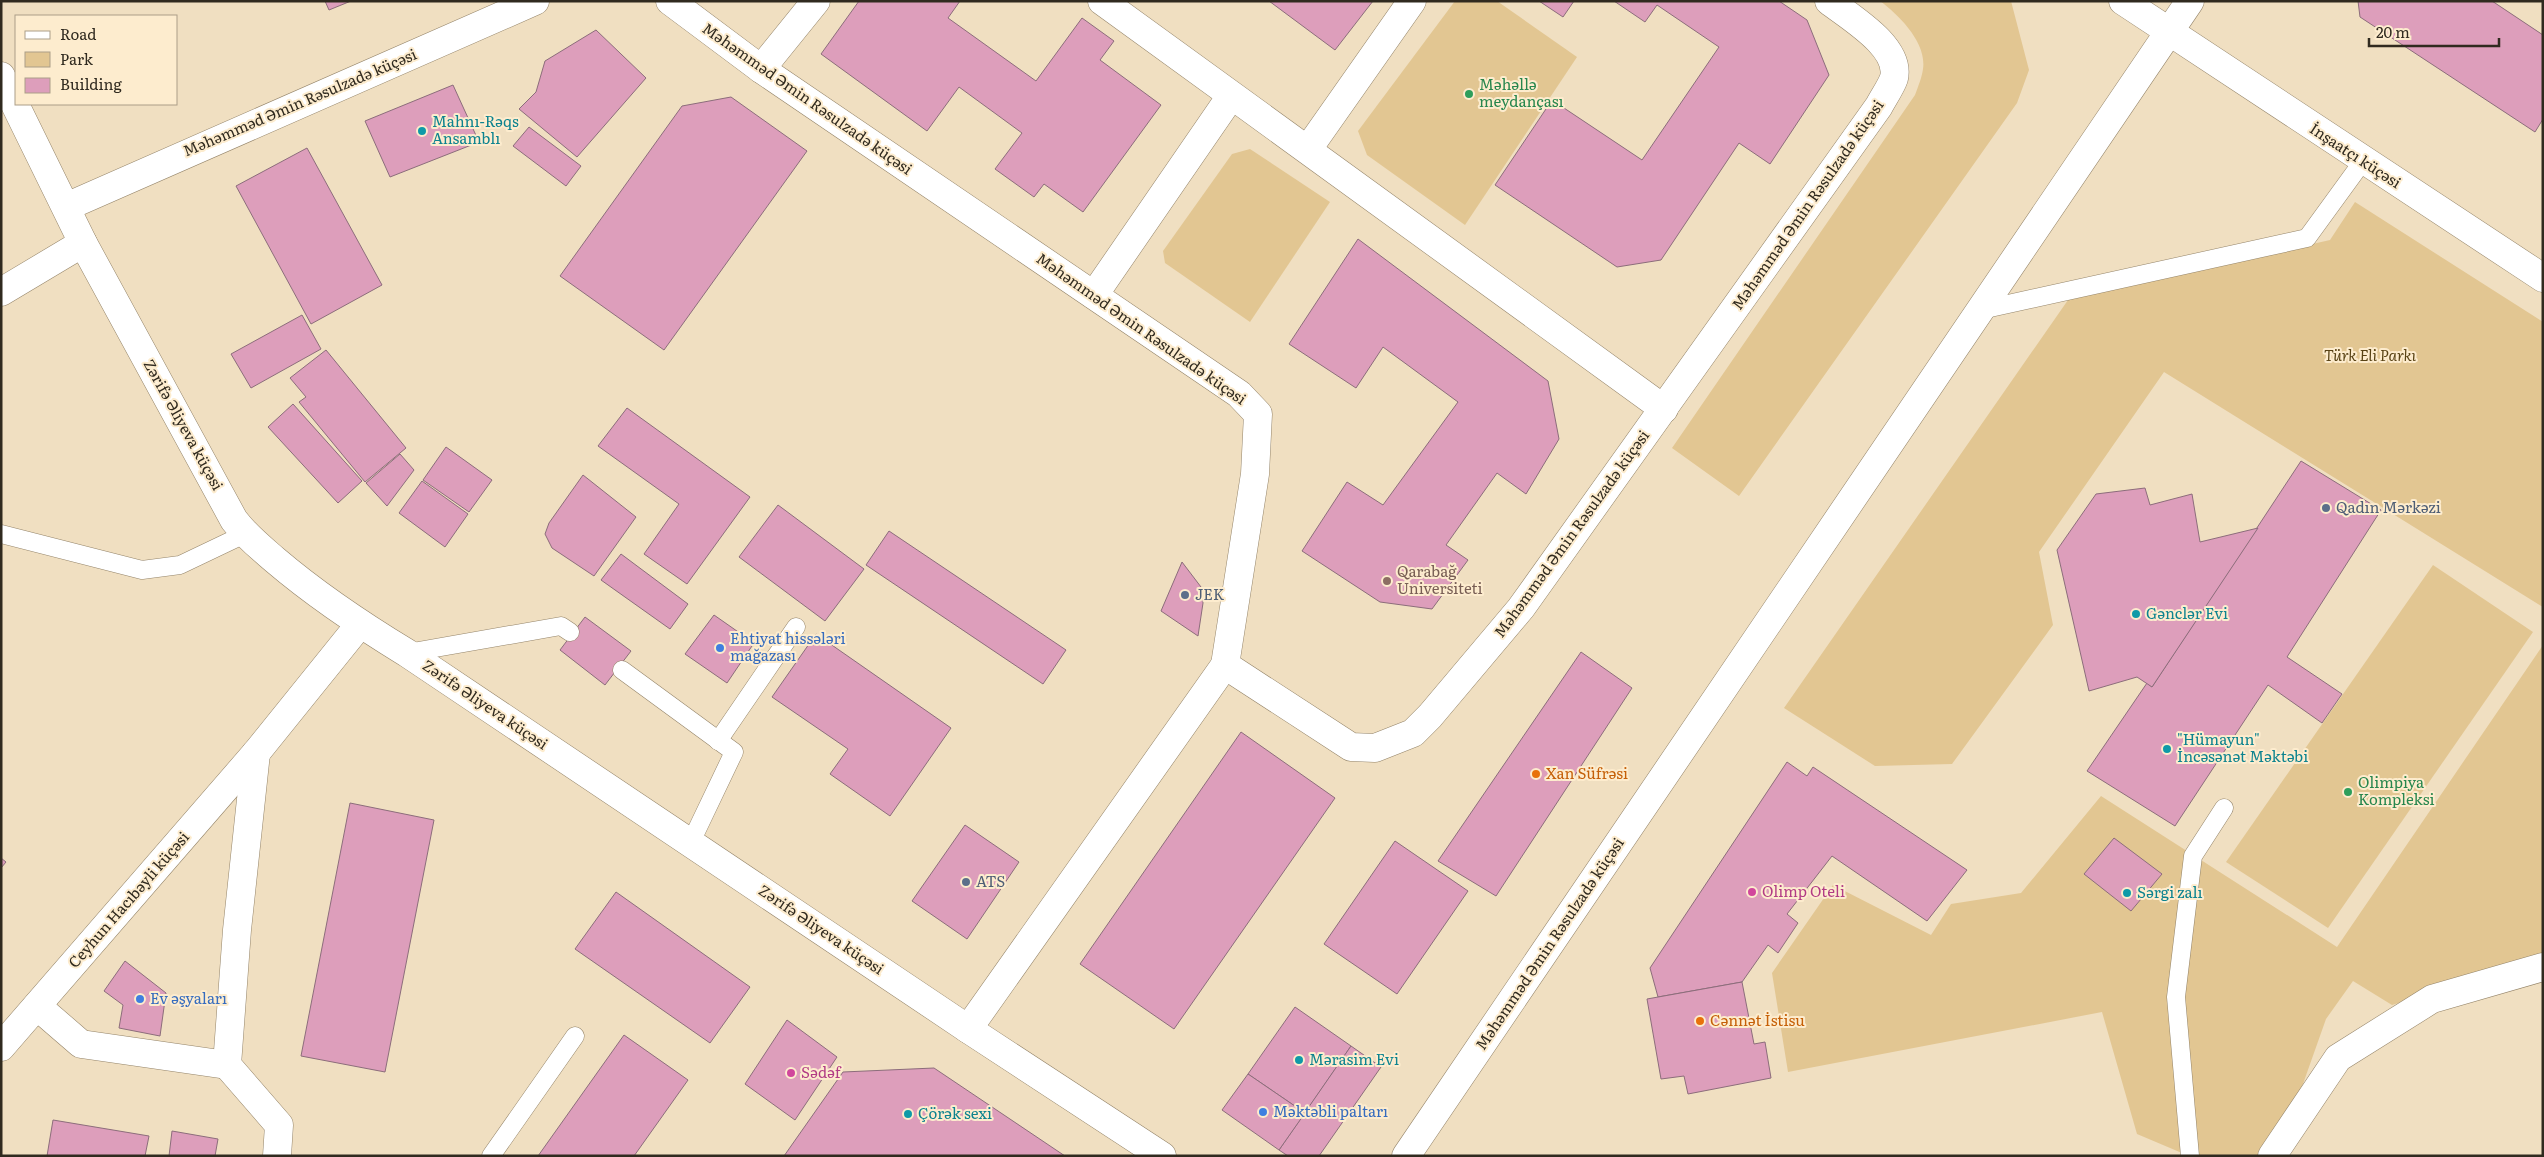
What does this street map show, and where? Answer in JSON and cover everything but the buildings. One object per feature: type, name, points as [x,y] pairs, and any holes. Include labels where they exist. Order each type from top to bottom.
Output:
[{"type":"street","name":"Məhəmməd Əmin Rəsulzadə küçəsi","points":[[66,207],[535,1]]},
{"type":"street","name":"Məhəmməd Əmin Rəsulzadə küçəsi","points":[[670,1],[761,69],[1240,394],[1258,414],[1255,474],[1225,665],[1352,747],[1375,748],[1413,733],[1430,716],[1521,608],[1878,106],[1894,79],[1893,60],[1878,40],[1829,1]]},
{"type":"street","points":[[761,69],[816,1]]},
{"type":"street","points":[[1102,1],[1664,409]]},
{"type":"street","points":[[1308,149],[1412,1]]},
{"type":"street","points":[[2122,1],[2168,33]]},
{"type":"street","name":"Məhəmməd Əmin Rəsulzadə küçəsi","points":[[1406,1156],[2190,1]]},
{"type":"street","name":"İnşaatçı küçəsi","points":[[2168,33],[2543,278]]},
{"type":"street","name":"Zərifə Əliyeva küçəsi","points":[[1,76],[15,104]]},
{"type":"street","points":[[1094,295],[1231,96]]},
{"type":"street","name":"Zərifə Əliyeva küçəsi","points":[[15,105],[83,243],[234,520],[245,534],[293,575],[360,624],[407,653],[968,1029],[1162,1156]]},
{"type":"street","points":[[1,292],[83,243]]},
{"type":"street","name":"Ceyhun Hacıbəyli küçəsi","points":[[1,1047],[256,752],[360,624]]},
{"type":"street","points":[[968,1029],[1225,665]]},
{"type":"street","points":[[227,1065],[237,930],[256,752]]},
{"type":"street","points":[[2272,1156],[2338,1058],[2432,999],[2543,967]]},
{"type":"street","points":[[37,1006],[81,1044],[227,1065],[279,1125],[277,1156]]},
{"type":"lane","points":[[1981,310],[2307,238],[2363,161]]},
{"type":"lane","points":[[1,534],[142,570],[180,565],[245,534]]},
{"type":"lane","points":[[407,653],[561,626],[570,632]]},
{"type":"lane","points":[[718,740],[796,627]]},
{"type":"lane","points":[[622,670],[734,752],[691,842]]},
{"type":"lane","points":[[2190,1156],[2176,997],[2192,856],[2224,808]]},
{"type":"lane","points":[[491,1156],[575,1036]]},
{"type":"green space","name":"Məhəllə meydançası","points":[[1455,1],[1497,1],[1577,57],[1465,225],[1367,155],[1358,131]]},
{"type":"green space","points":[[1880,1],[2011,1],[2029,70],[2017,103],[1739,496],[1672,448],[1915,95],[1923,69],[1921,49],[1910,30]]},
{"type":"green space","points":[[1250,149],[1330,202],[1250,322],[1165,263],[1163,251],[1232,154]]},
{"type":"green space","name":"Türk Eli Parkı","points":[[2355,202],[2543,322],[2543,607],[2164,372],[2039,552],[2053,625],[1952,764],[1875,766],[1784,708],[2068,300],[2330,240]]},
{"type":"green space","name":"Olimpiya Kompleksi","points":[[2433,565],[2533,632],[2328,928],[2226,862]]},
{"type":"green space","points":[[2543,645],[2543,958],[2392,1005],[2353,981],[2326,1019],[2298,1098],[2258,1156],[2189,1156],[2137,1134],[2102,1012],[1788,1072],[1772,973],[1833,885],[1931,935],[1951,904],[2021,893],[2101,796],[2337,947]]},
{"type":"place","name":"Məhəllə meydançası","points":[[1469,94]]},
{"type":"place","name":"Mahnı-Rəqs Ansamblı","points":[[422,131]]},
{"type":"place","name":"Qadın Mərkəzi","points":[[2326,508]]},
{"type":"place","name":"Qarabağ Universiteti","points":[[1387,581]]},
{"type":"place","name":"JEK","points":[[1185,595]]},
{"type":"place","name":"Gənclər Evi","points":[[2136,614]]},
{"type":"place","name":"Ehtiyat hissələri mağazası","points":[[720,648]]},
{"type":"place","name":"\"Hümayun\" İncəsənət Məktəbi","points":[[2167,749]]},
{"type":"place","name":"Xan Süfrəsi","points":[[1536,774]]},
{"type":"place","name":"Olimpiya Kompleksi","points":[[2348,792]]},
{"type":"place","name":"ATS","points":[[966,882]]},
{"type":"place","name":"Olimp Oteli","points":[[1752,892]]},
{"type":"place","name":"Sərgi zalı","points":[[2127,893]]},
{"type":"place","name":"Ev əşyaları","points":[[140,999]]},
{"type":"place","name":"Cənnət İstisu","points":[[1700,1021]]},
{"type":"place","name":"Mərasim Evi","points":[[1299,1060]]},
{"type":"place","name":"Sədəf","points":[[791,1073]]},
{"type":"place","name":"Məktəbli paltarı","points":[[1263,1112]]},
{"type":"place","name":"Çörək sexi","points":[[908,1114]]}]
